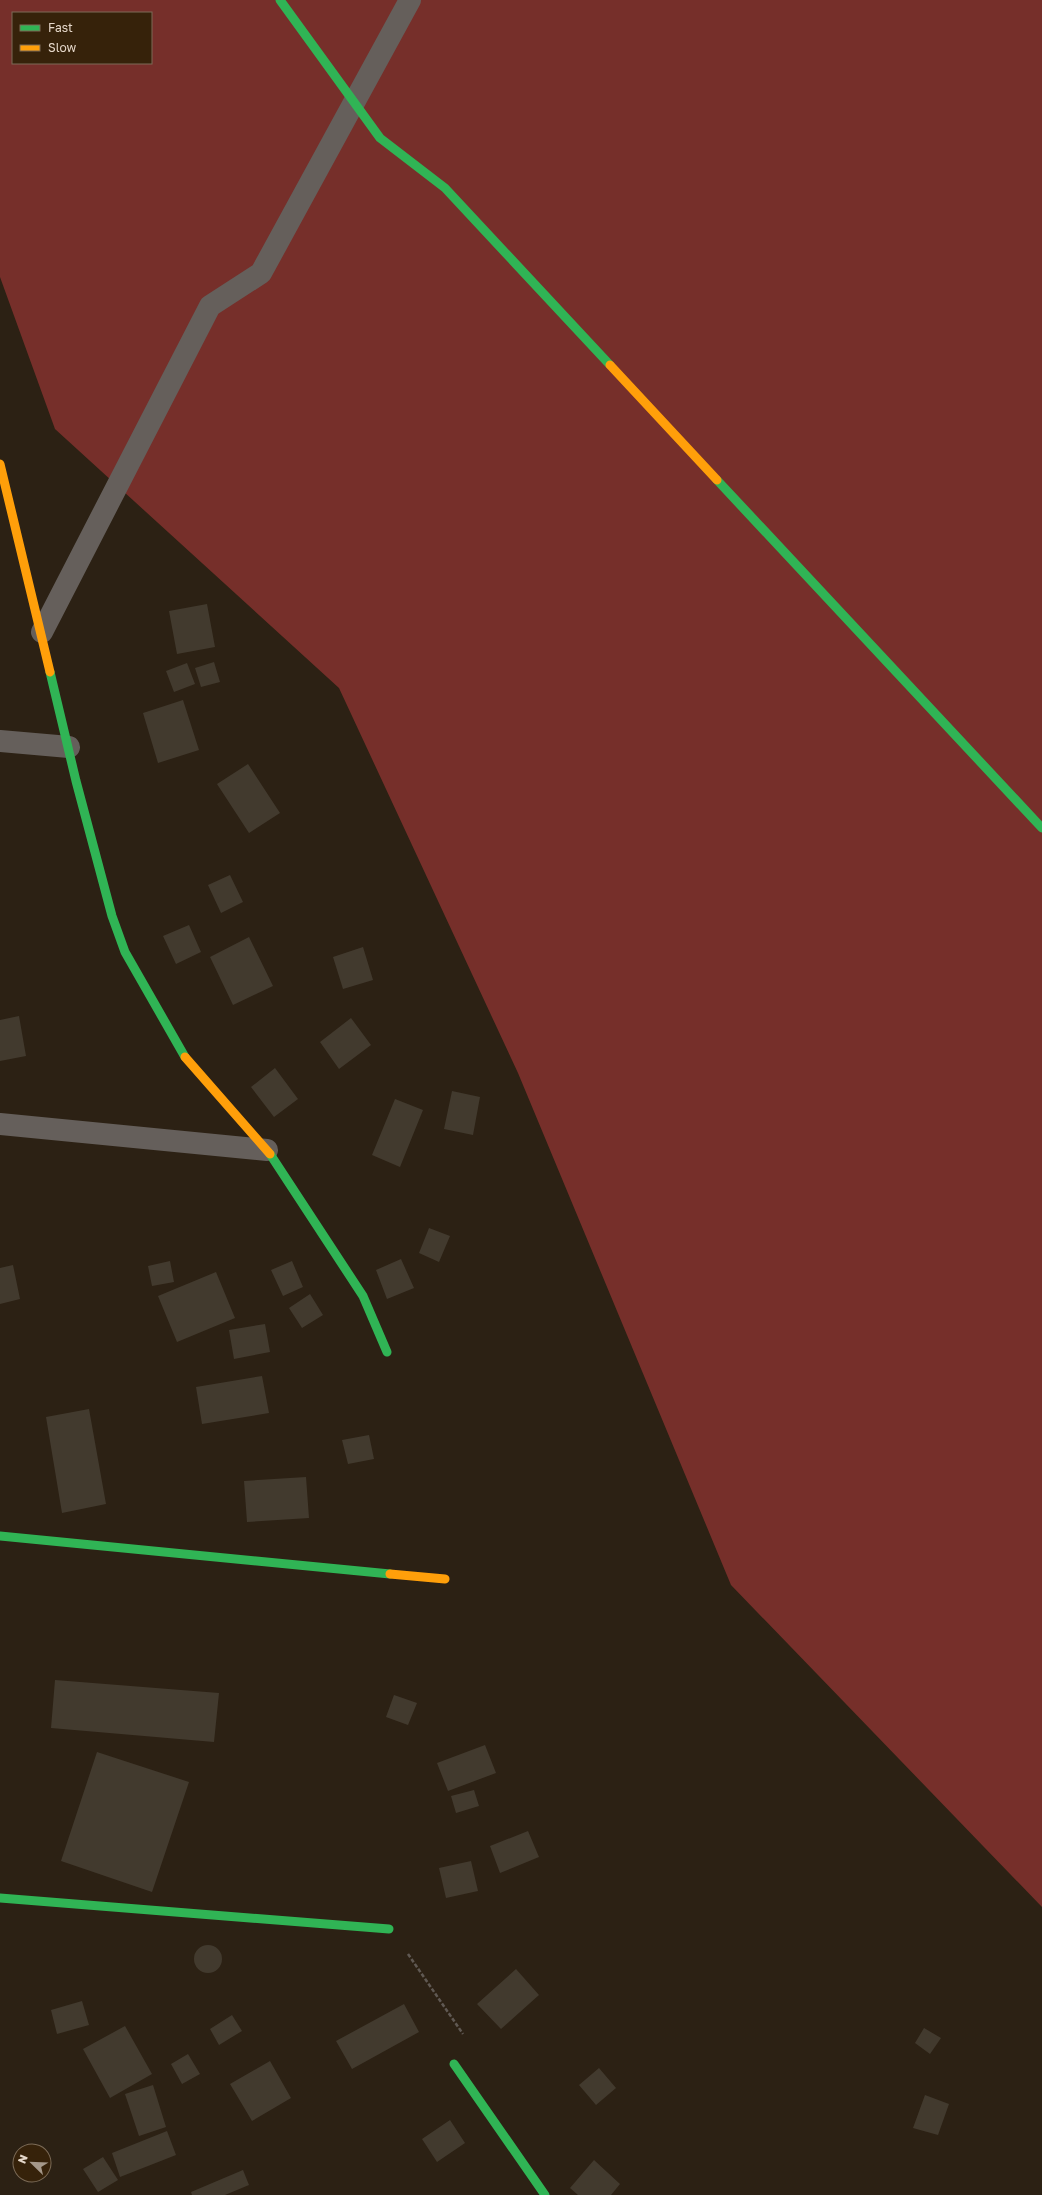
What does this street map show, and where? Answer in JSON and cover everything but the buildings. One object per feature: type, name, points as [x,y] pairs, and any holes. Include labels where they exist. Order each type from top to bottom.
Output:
[{"type":"street","points":[[280,0],[380,138],[445,188],[1042,828]]},
{"type":"street","points":[[42,632],[210,306],[261,273],[410,0]]},
{"type":"street","points":[[0,464],[112,916],[128,958],[188,1062],[267,1150],[362,1296],[387,1352]]},
{"type":"street","points":[[0,741],[69,747]]},
{"type":"street","points":[[0,1124],[267,1150]]},
{"type":"street","points":[[0,1536],[445,1579]]},
{"type":"street","points":[[0,1898],[389,1929]]},
{"type":"street","points":[[454,2064],[545,2195]]},
{"type":"path","points":[[389,1929],[463,2035],[465,2058],[462,2067],[454,2064]]},
{"type":"shaded area","points":[[0,0],[1042,0],[1042,1907],[731,1585],[518,1073],[339,688],[55,429],[0,277]]},
{"type":"traffic: fast","points":[[280,0],[380,138],[445,188],[610,365]]},
{"type":"traffic: fast","points":[[717,480],[1042,828]]},
{"type":"traffic: fast","points":[[50,672],[76,781],[112,916],[125,952],[185,1057]]},
{"type":"traffic: fast","points":[[270,1154],[363,1296],[387,1352]]},
{"type":"traffic: fast","points":[[0,1536],[390,1574]]},
{"type":"traffic: fast","points":[[0,1898],[389,1929]]},
{"type":"traffic: fast","points":[[454,2064],[545,2195]]},
{"type":"traffic: slow","points":[[610,365],[717,480]]},
{"type":"traffic: slow","points":[[0,464],[50,672]]},
{"type":"traffic: slow","points":[[185,1057],[270,1154]]},
{"type":"traffic: slow","points":[[390,1574],[445,1579]]}]
